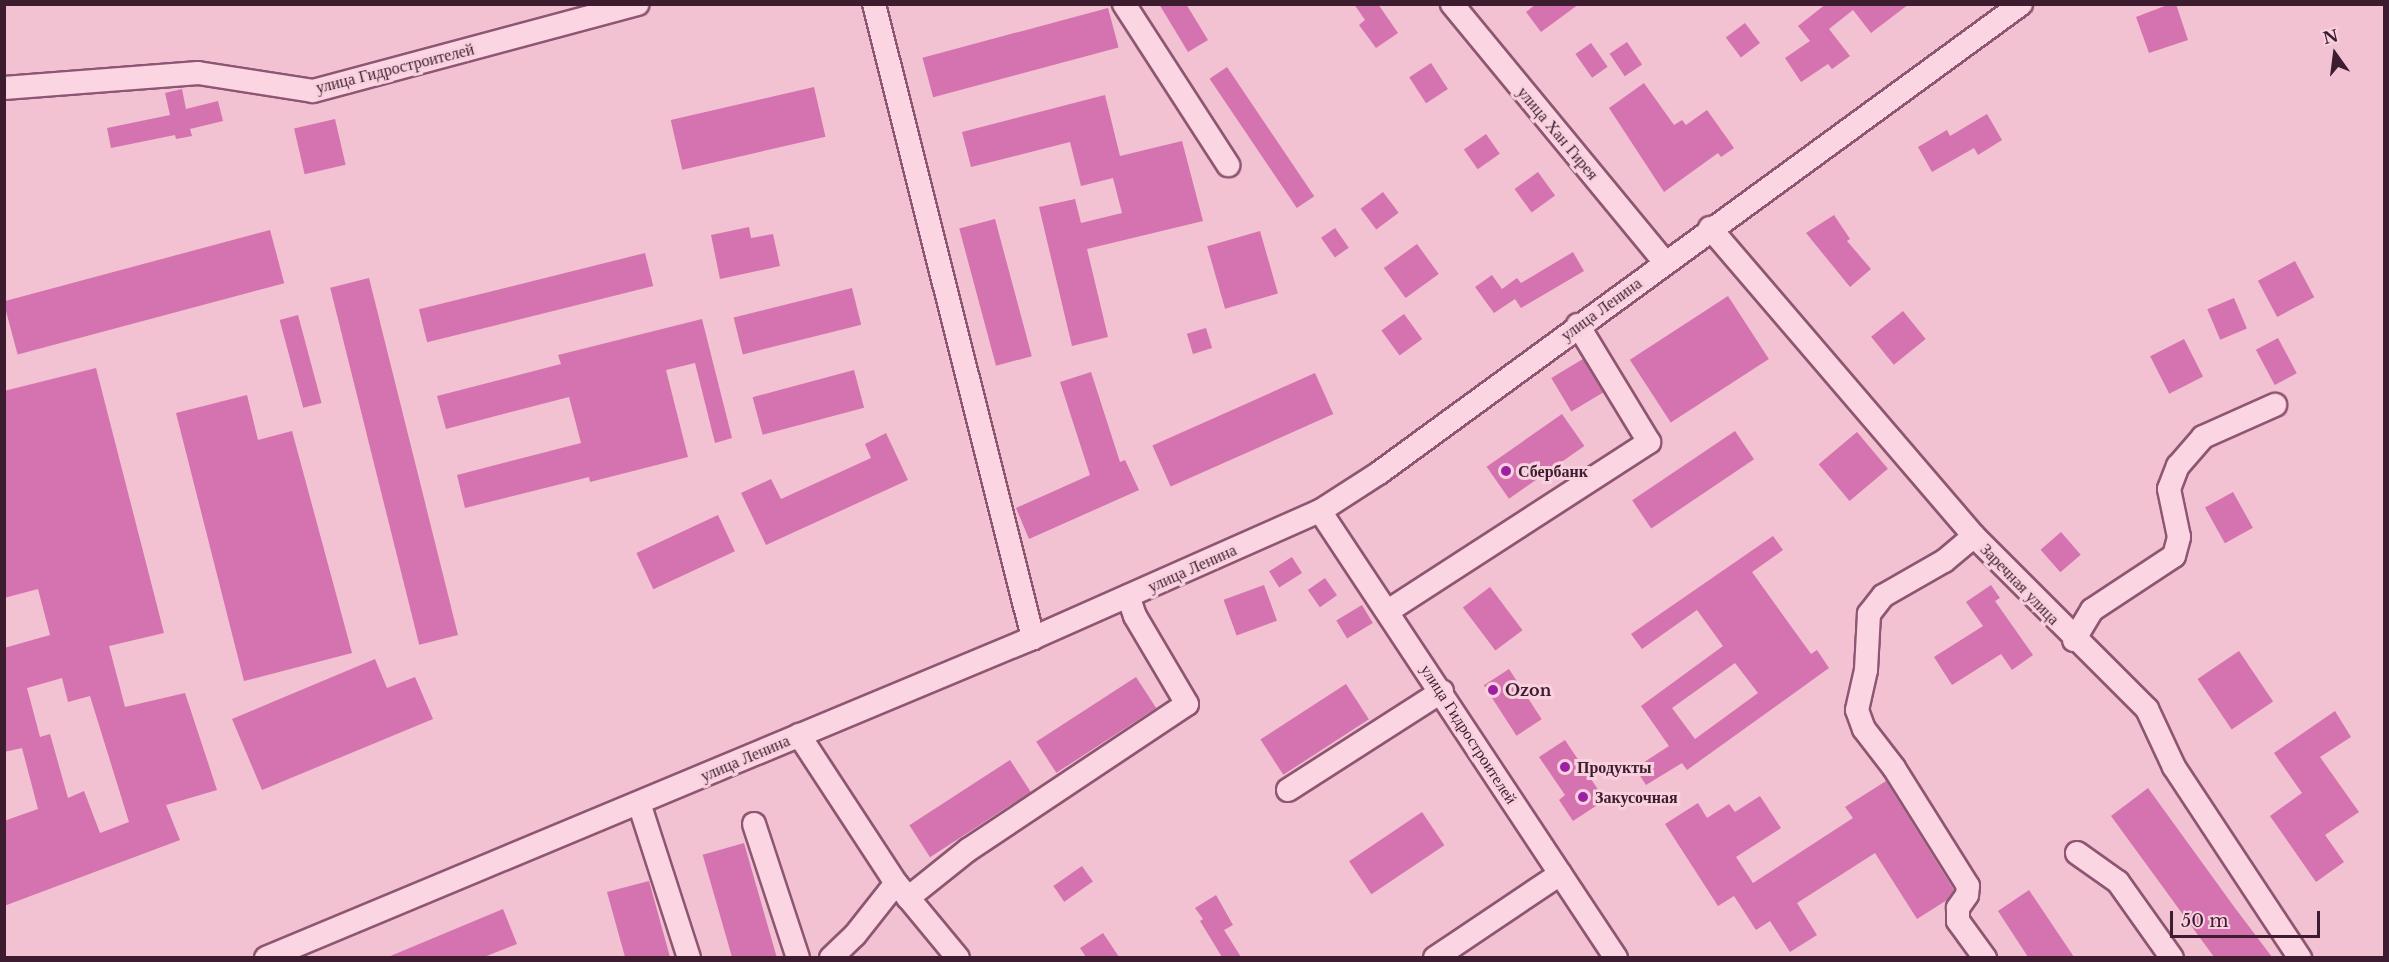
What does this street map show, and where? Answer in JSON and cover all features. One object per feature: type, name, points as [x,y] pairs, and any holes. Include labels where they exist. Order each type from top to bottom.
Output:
[{"type":"street","points":[[874,4],[1033,638]]},
{"type":"street","points":[[1124,4],[1228,165]]},
{"type":"street","name":"улица Хан Гирея","points":[[1452,4],[1665,262]]},
{"type":"street","name":"улица Ленина","points":[[266,957],[1033,638],[1320,511],[1379,473],[1710,228],[2021,4]]},
{"type":"street","name":"улица Гидростроителей","points":[[4,88],[198,73],[314,91],[634,5]]},
{"type":"street","name":"Заречная улица","points":[[1710,228],[1974,536],[2074,640],[2147,709],[2174,767],[2300,957]]},
{"type":"street","points":[[1388,611],[1649,442],[1578,325]]},
{"type":"street","points":[[2074,640],[2092,610],[2174,556],[2179,537],[2169,489],[2184,458],[2203,437],[2275,405]]},
{"type":"street","name":"улица Гидростроителей","points":[[1320,511],[1442,691],[1616,957]]},
{"type":"street","points":[[1974,536],[1944,561],[1883,596],[1869,614],[1866,670],[1857,710],[1864,729],[1968,886],[1967,895],[1958,908],[1958,921],[1985,957]]},
{"type":"street","points":[[831,957],[902,890],[968,850],[1187,704],[1135,616],[1128,596]]},
{"type":"street","points":[[1288,790],[1442,691]]},
{"type":"street","points":[[800,735],[902,890],[958,957]]},
{"type":"street","points":[[639,803],[689,957]]},
{"type":"street","points":[[754,824],[798,957]]},
{"type":"street","points":[[2077,853],[2118,882],[2172,957]]},
{"type":"street","points":[[1444,955],[1560,874]]},
{"type":"building","points":[[1159,4],[1186,4],[1208,40],[1188,52]]},
{"type":"building","points":[[1354,4],[1378,4],[1398,33],[1376,48],[1359,25],[1365,20]]},
{"type":"building","points":[[1536,4],[1579,4],[1541,32],[1526,12]]},
{"type":"building","points":[[1826,4],[1909,4],[1871,33],[1853,10],[1829,29],[1850,56],[1832,69],[1828,64],[1801,82],[1785,58],[1810,41],[1798,26]]},
{"type":"building","points":[[2170,4],[2176,4],[2188,40],[2149,53],[2136,17]]},
{"type":"building","points":[[1108,8],[1119,48],[933,97],[923,58]]},
{"type":"building","points":[[1745,23],[1760,43],[1741,57],[1726,37]]},
{"type":"building","points":[[1627,42],[1642,64],[1625,76],[1610,54]]},
{"type":"building","points":[[1591,43],[1608,67],[1592,78],[1575,54]]},
{"type":"building","points":[[1431,63],[1448,89],[1426,103],[1409,77]]},
{"type":"building","points":[[1227,67],[1314,196],[1297,208],[1210,79]]},
{"type":"building","points":[[1644,83],[1674,125],[1682,120],[1686,125],[1707,110],[1734,148],[1721,157],[1718,153],[1664,192],[1609,108]]},
{"type":"building","points":[[814,87],[825,137],[682,170],[671,120]]},
{"type":"building","points":[[182,89],[186,109],[218,101],[223,121],[190,129],[192,136],[176,139],[175,135],[111,148],[107,128],[170,115],[165,93]]},
{"type":"building","points":[[1105,95],[1120,156],[1182,141],[1203,221],[1087,249],[1108,337],[1072,346],[1039,207],[1075,199],[1081,223],[1122,213],[1113,178],[1081,186],[1070,142],[971,167],[962,132]]},
{"type":"building","points":[[1987,114],[2002,140],[1978,155],[1974,148],[1932,172],[1918,147],[1947,130],[1950,136]]},
{"type":"building","points":[[335,119],[346,165],[305,174],[294,128]]},
{"type":"building","points":[[1486,134],[1500,154],[1478,169],[1464,149]]},
{"type":"building","points":[[1538,172],[1555,195],[1532,213],[1515,189]]},
{"type":"building","points":[[1383,192],[1399,213],[1376,230],[1361,209]]},
{"type":"building","points":[[1834,215],[1850,239],[1847,241],[1871,269],[1850,287],[1806,233]]},
{"type":"building","points":[[995,219],[1032,356],[996,366],[959,229]]},
{"type":"building","points":[[749,227],[751,238],[773,234],[780,266],[720,279],[711,235]]},
{"type":"building","points":[[1335,228],[1349,248],[1335,257],[1321,238]]},
{"type":"building","points":[[270,230],[284,283],[18,355],[4,301]]},
{"type":"building","points":[[1260,231],[1278,293],[1225,309],[1207,246]]},
{"type":"building","points":[[1417,244],[1439,274],[1406,298],[1384,268]]},
{"type":"building","points":[[1573,252],[1584,271],[1521,308],[1515,299],[1494,313],[1475,287],[1492,275],[1502,289],[1517,278],[1521,283]]},
{"type":"building","points":[[645,253],[653,286],[427,342],[419,309]]},
{"type":"building","points":[[2295,261],[2314,297],[2277,317],[2258,281]]},
{"type":"building","points":[[369,278],[458,635],[419,645],[330,288]]},
{"type":"building","points":[[852,288],[861,325],[743,354],[734,318]]},
{"type":"building","points":[[1728,296],[1769,359],[1671,423],[1630,360]]},
{"type":"building","points":[[2234,298],[2247,328],[2220,340],[2207,309]]},
{"type":"building","points":[[1903,311],[1926,339],[1894,365],[1871,337]]},
{"type":"building","points":[[1404,314],[1422,339],[1400,356],[1381,330]]},
{"type":"building","points":[[298,315],[322,403],[303,408],[280,320]]},
{"type":"building","points":[[702,319],[732,438],[715,443],[695,363],[666,370],[688,457],[590,482],[589,477],[465,508],[457,475],[581,443],[569,397],[446,429],[437,396],[561,364],[558,355]]},
{"type":"building","points":[[1206,328],[1212,348],[1193,354],[1187,334]]},
{"type":"building","points":[[2278,338],[2297,373],[2275,385],[2256,350]]},
{"type":"building","points":[[2184,339],[2203,376],[2169,394],[2150,356]]},
{"type":"building","points":[[1583,359],[1603,392],[1571,411],[1551,378]]},
{"type":"building","points":[[96,368],[164,633],[109,646],[125,707],[185,693],[217,790],[166,805],[180,840],[4,906],[4,821],[38,809],[22,748],[4,752],[4,648],[50,635],[38,589],[4,598],[4,391]],"holes":[[[62,678],[68,702],[90,696],[129,822],[100,833],[84,791],[68,798],[50,734],[40,737],[27,688]]]},
{"type":"building","points":[[854,370],[864,408],[763,435],[753,397]]},
{"type":"building","points":[[1091,372],[1120,462],[1125,460],[1139,490],[1029,539],[1016,508],[1090,475],[1060,382]]},
{"type":"building","points":[[1315,373],[1333,414],[1171,487],[1152,445]]},
{"type":"building","points":[[247,395],[258,440],[292,431],[352,653],[244,681],[176,413]]},
{"type":"building","points":[[1562,414],[1584,446],[1509,499],[1487,467]]},
{"type":"building","points":[[1735,431],[1754,459],[1651,529],[1632,500]]},
{"type":"building","points":[[1857,432],[1888,469],[1850,501],[1819,464]]},
{"type":"building","points":[[886,433],[908,480],[766,545],[741,493],[771,479],[781,499],[871,458],[865,444]]},
{"type":"building","points":[[2233,492],[2253,528],[2225,543],[2205,508]]},
{"type":"building","points":[[718,515],[735,551],[653,589],[636,553]]},
{"type":"building","points":[[2061,532],[2081,555],[2060,572],[2041,550]]},
{"type":"building","points":[[1773,536],[1783,550],[1752,572],[1811,654],[1817,650],[1829,668],[1687,770],[1682,763],[1646,785],[1635,768],[1669,746],[1641,706],[1723,646],[1697,610],[1642,649],[1631,634]],"holes":[[[1735,663],[1758,693],[1695,739],[1672,708]]]},
{"type":"building","points":[[1292,557],[1302,573],[1279,587],[1269,571]]},
{"type":"building","points":[[1325,578],[1337,595],[1320,607],[1308,590]]},
{"type":"building","points":[[1264,585],[1277,621],[1237,635],[1224,600]]},
{"type":"building","points":[[1991,585],[2000,598],[1995,601],[2033,655],[2012,670],[2001,654],[1952,685],[1934,657],[1983,626],[1966,602]]},
{"type":"building","points":[[1490,587],[1522,630],[1495,651],[1463,607]]},
{"type":"building","points":[[1362,605],[1373,623],[1347,638],[1336,620]]},
{"type":"building","points":[[2239,651],[2273,702],[2232,730],[2198,679]]},
{"type":"building","points":[[375,659],[387,688],[415,677],[433,719],[262,790],[232,719]]},
{"type":"building","points":[[1509,669],[1542,719],[1517,736],[1484,685]]},
{"type":"building","points":[[1136,677],[1156,708],[1056,773],[1036,742]]},
{"type":"building","points":[[1346,684],[1369,719],[1283,775],[1260,740]]},
{"type":"building","points":[[2335,711],[2351,737],[2320,757],[2359,812],[2325,835],[2344,862],[2316,882],[2270,816],[2302,793],[2274,753]]},
{"type":"building","points":[[1565,740],[1605,800],[1573,821],[1559,800],[1565,795],[1539,757]]},
{"type":"building","points":[[1010,760],[1031,792],[930,857],[909,825]]},
{"type":"building","points":[[1886,781],[1954,890],[1947,900],[1917,919],[1875,853],[1797,903],[1817,935],[1790,952],[1770,921],[1756,930],[1734,896],[1718,906],[1665,824],[1698,803],[1707,818],[1729,804],[1735,812],[1760,796],[1781,828],[1736,857],[1753,883],[1853,818],[1845,807]]},
{"type":"building","points":[[2148,788],[2272,957],[2214,957],[2111,816]]},
{"type":"building","points":[[1422,812],[1444,845],[1371,894],[1349,861]]},
{"type":"building","points":[[744,843],[777,956],[732,958],[703,855]]},
{"type":"building","points":[[1082,866],[1093,882],[1064,902],[1053,886]]},
{"type":"building","points":[[649,881],[670,957],[625,957],[607,892]]},
{"type":"building","points":[[2029,890],[2074,957],[2028,957],[1998,911]]},
{"type":"building","points":[[1216,895],[1233,925],[1224,930],[1241,957],[1222,957],[1200,921],[1203,919],[1195,908]]},
{"type":"building","points":[[503,909],[517,944],[484,957],[388,957]]},
{"type":"building","points":[[1103,933],[1119,957],[1086,957],[1080,948]]},
{"type":"place","name":"Сбербанк","points":[[1506,471]]},
{"type":"place","name":"Ozon","points":[[1493,690]]},
{"type":"place","name":"Продукты","points":[[1565,767]]},
{"type":"place","name":"Закусочная","points":[[1583,797]]}]
